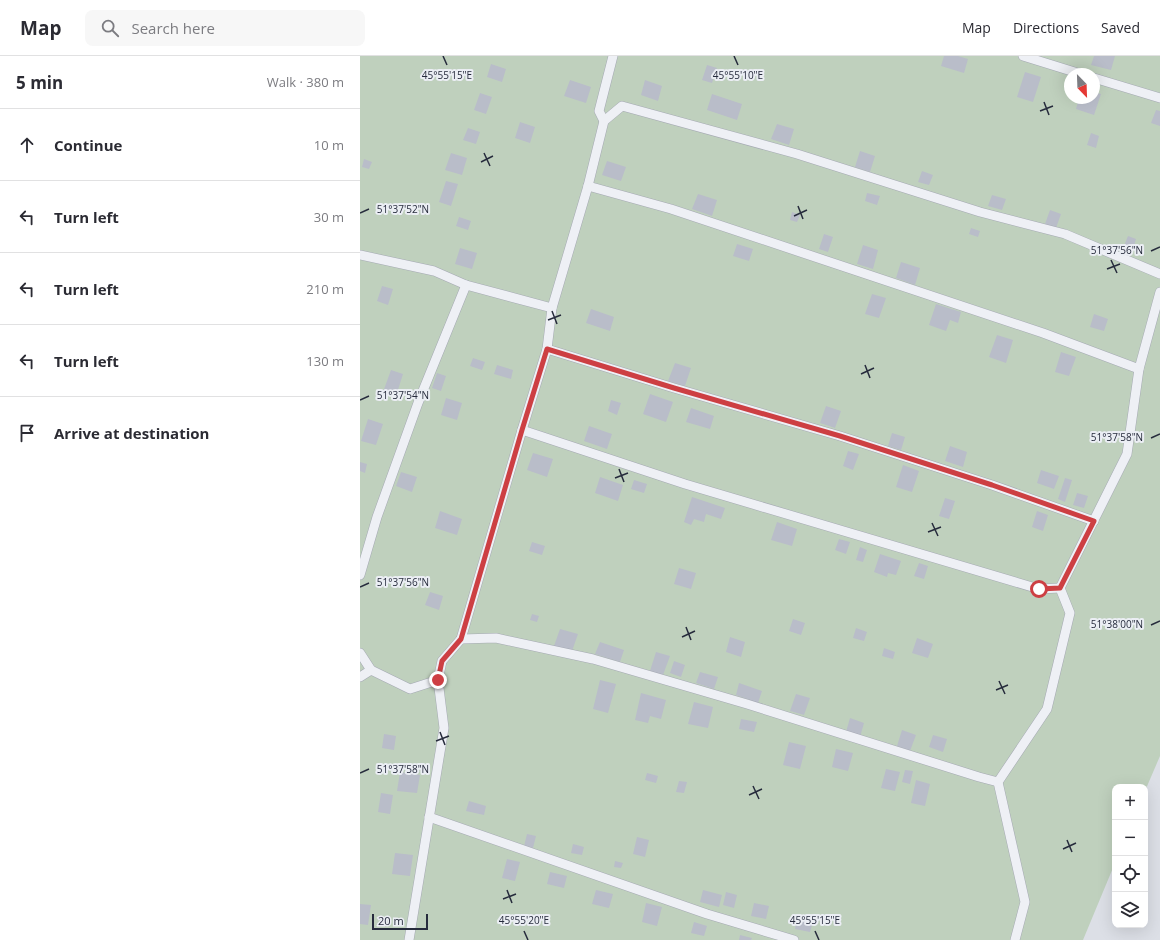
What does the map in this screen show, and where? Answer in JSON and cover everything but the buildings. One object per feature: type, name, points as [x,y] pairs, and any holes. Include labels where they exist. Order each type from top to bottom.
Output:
[{"type":"lane","points":[[604,121],[599,111],[613,56]]},
{"type":"lane","points":[[1023,56],[1064,69]]},
{"type":"lane","points":[[1100,80],[1160,98]]},
{"type":"lane","points":[[409,940],[444,728],[438,680],[442,661],[461,639],[547,349],[552,308],[588,186],[604,121],[622,106],[797,154],[980,212],[1065,234],[1160,274]]},
{"type":"lane","points":[[588,186],[671,209],[1036,331],[1139,369]]},
{"type":"lane","points":[[360,255],[434,271],[466,285],[552,308]]},
{"type":"lane","points":[[360,576],[378,517],[416,410],[466,285]]},
{"type":"lane","points":[[1015,940],[1025,902],[998,782],[1048,709],[1070,614],[1060,588],[1127,454],[1139,369],[1160,292]]},
{"type":"lane","points":[[547,349],[674,388],[840,436],[992,485],[1094,521]]},
{"type":"lane","points":[[522,430],[685,484],[1039,589],[1060,588]]},
{"type":"lane","points":[[461,639],[496,638],[593,659],[747,704],[998,782]]},
{"type":"lane","points":[[360,653],[371,670],[410,689],[438,680]]},
{"type":"lane","points":[[360,677],[371,670]]},
{"type":"lane","points":[[429,817],[707,914],[794,940]]},
{"type":"green space","points":[[360,56],[1160,56],[1160,756],[1148,784],[1112,784],[1112,870],[1083,940],[360,940]]},
{"type":"route","points":[[438,680],[442,661],[461,639],[547,349],[674,388],[840,436],[992,485],[1094,521],[1060,588],[1039,589]]}]
